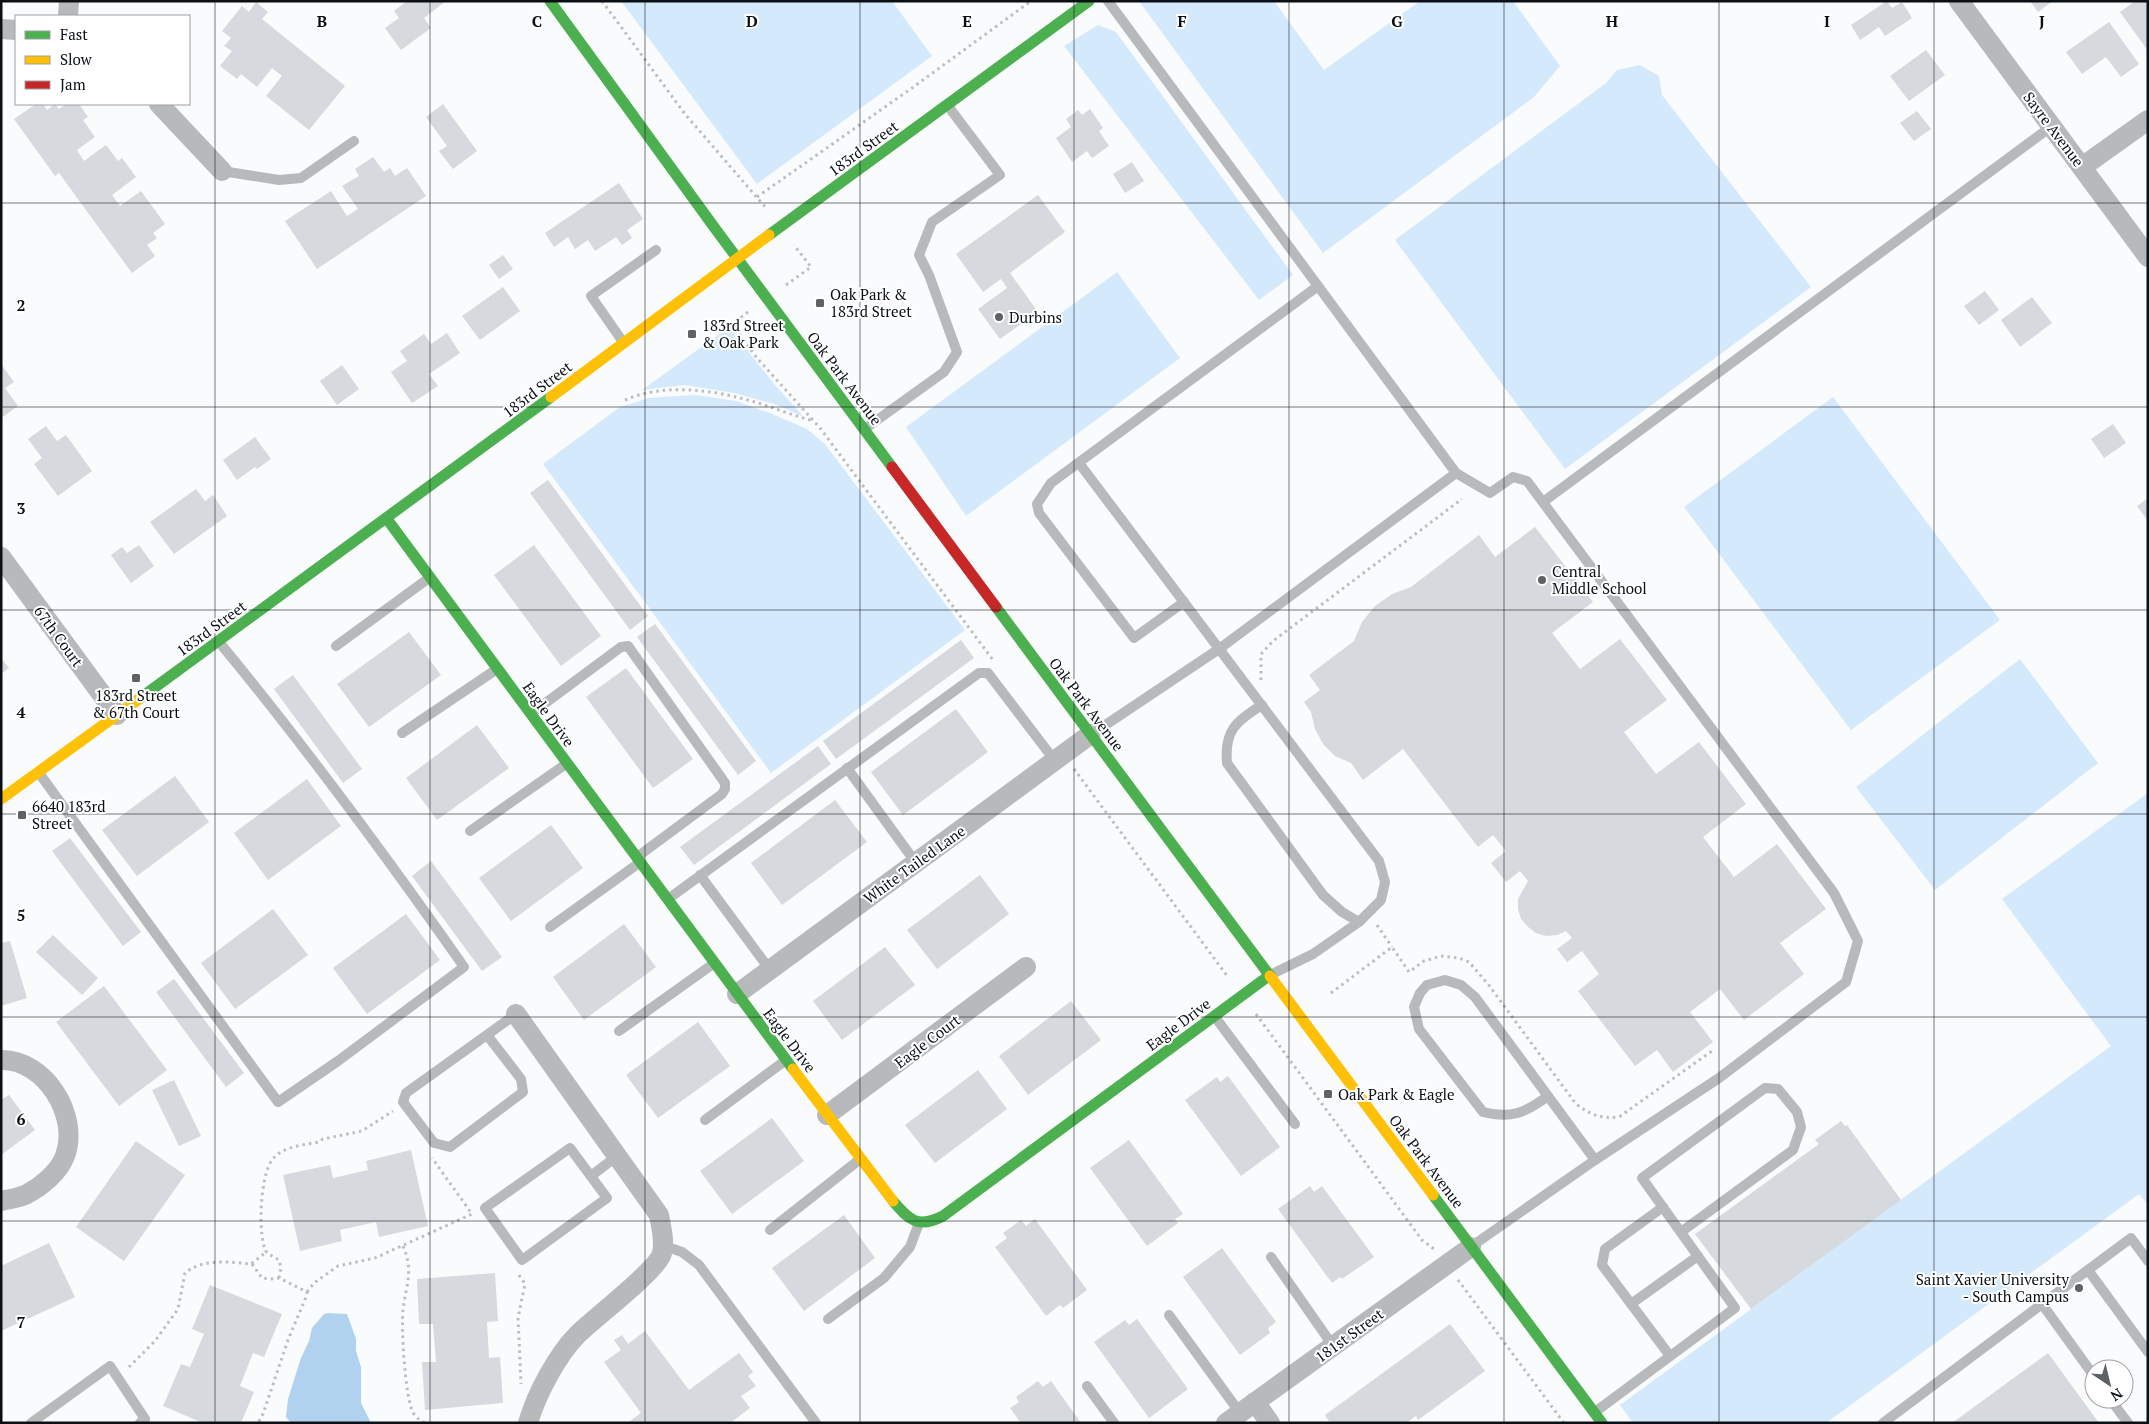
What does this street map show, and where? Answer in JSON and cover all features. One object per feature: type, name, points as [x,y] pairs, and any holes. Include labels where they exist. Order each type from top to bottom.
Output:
[{"type":"street","points":[[68,15],[69,1]]},
{"type":"street","name":"Oak Park Avenue","points":[[550,1],[864,429],[1602,1423]]},
{"type":"street","name":"183rd Street","points":[[1,799],[387,519],[738,258],[1089,1]]},
{"type":"street","name":"Sayre Avenue","points":[[1959,1],[2148,257]]},
{"type":"street","points":[[1,29],[15,30]]},
{"type":"street","points":[[160,105],[222,172]]},
{"type":"street","points":[[2082,167],[2148,120]]},
{"type":"street","name":"Eagle Drive","points":[[387,519],[714,964],[900,1212],[908,1219],[919,1224],[935,1222],[1270,975]]},
{"type":"street","name":"67th Court","points":[[1,557],[117,715]]},
{"type":"street","name":"White Tailed Lane","points":[[737,994],[1091,734]]},
{"type":"street","name":"Eagle Court","points":[[827,1115],[1026,967]]},
{"type":"street","points":[[516,1014],[659,1215],[662,1245],[662,1254],[649,1271],[576,1335],[550,1372],[534,1404],[528,1423]]},
{"type":"street","points":[[1,1060],[14,1060],[36,1071],[54,1090],[64,1112],[68,1134],[65,1156],[49,1179],[26,1195],[1,1201]]},
{"type":"street","name":"181st Street","points":[[1240,1413],[1471,1247]]},
{"type":"street","points":[[1240,1413],[1270,1423]]},
{"type":"lane","points":[[1108,1],[1456,473],[1490,493],[1513,477],[1527,481],[1834,893],[1858,941],[1846,982],[1719,1078],[1595,1160],[1471,1247]]},
{"type":"lane","points":[[864,429],[944,372],[957,352],[929,275],[919,255],[932,222],[1000,175],[948,105]]},
{"type":"lane","points":[[1543,502],[2052,126]]},
{"type":"lane","points":[[222,172],[279,180],[301,178],[354,141]]},
{"type":"lane","points":[[624,343],[592,296],[656,250]]},
{"type":"lane","points":[[1184,602],[1134,638],[1039,514],[1037,504],[1051,482],[1318,286]]},
{"type":"lane","points":[[1079,463],[1380,861],[1385,882],[1381,900],[1359,922],[1313,954],[1270,975]]},
{"type":"lane","points":[[1091,734],[1219,648],[1456,473]]},
{"type":"lane","points":[[336,646],[430,577]]},
{"type":"lane","points":[[38,772],[278,1102],[338,1061],[464,967],[388,857],[274,708],[218,641]]},
{"type":"lane","points":[[530,714],[621,647],[628,646],[725,784],[725,788],[714,800],[550,927]]},
{"type":"lane","points":[[402,733],[497,669]]},
{"type":"lane","points":[[667,900],[979,673],[988,673],[1059,758]]},
{"type":"lane","points":[[1262,705],[1239,721],[1231,732],[1225,745],[1227,763],[1323,895],[1342,912],[1359,922]]},
{"type":"lane","points":[[470,831],[567,763]]},
{"type":"lane","points":[[847,768],[916,863]]},
{"type":"lane","points":[[700,875],[770,970]]},
{"type":"lane","points":[[619,1031],[714,964]]},
{"type":"lane","points":[[1548,1096],[1519,1114],[1498,1116],[1483,1112],[1418,1030],[1414,1008],[1420,993],[1427,985],[1445,980],[1461,985],[1475,997],[1548,1096],[1595,1160]]},
{"type":"lane","points":[[488,1035],[521,1079],[523,1092],[450,1147],[434,1144],[403,1102],[406,1093],[516,1014]]},
{"type":"lane","points":[[1214,1016],[1295,1124]]},
{"type":"lane","points":[[705,1120],[787,1060]]},
{"type":"lane","points":[[1594,1413],[1735,1308],[1642,1178],[1765,1088],[1778,1089],[1797,1112],[1801,1127],[1793,1150],[1681,1232]]},
{"type":"lane","points":[[570,1148],[591,1176],[607,1198],[522,1260],[485,1208],[570,1148]]},
{"type":"lane","points":[[591,1176],[617,1156]]},
{"type":"lane","points":[[770,1230],[860,1159]]},
{"type":"lane","points":[[1662,1207],[1604,1249],[1602,1265],[1670,1356]]},
{"type":"lane","points":[[828,1319],[884,1278],[910,1247],[919,1224]]},
{"type":"lane","points":[[1883,1423],[2131,1238],[2148,1261]]},
{"type":"lane","points":[[662,1245],[682,1252],[699,1265],[816,1423]]},
{"type":"lane","points":[[1631,1304],[1698,1256]]},
{"type":"lane","points":[[1271,1258],[1333,1346]]},
{"type":"lane","points":[[2088,1270],[2148,1352]]},
{"type":"lane","points":[[2042,1304],[2084,1362]]},
{"type":"lane","points":[[1169,1315],[1240,1413]]},
{"type":"lane","points":[[31,1423],[110,1366],[145,1419],[140,1423]]},
{"type":"lane","points":[[1087,1386],[1114,1423]]},
{"type":"lane","points":[[2118,1409],[2128,1423]]},
{"type":"path","points":[[602,1],[685,114],[757,197],[912,88],[1031,1]]},
{"type":"path","points":[[732,324],[758,358],[815,422],[994,660]]},
{"type":"path","points":[[625,400],[634,396],[663,391],[690,390],[744,398],[815,422]]},
{"type":"path","points":[[1265,687],[1261,680],[1261,654],[1273,641],[1462,499]]},
{"type":"path","points":[[1059,758],[1242,995],[1422,1240],[1434,1249],[1564,1423]]},
{"type":"path","points":[[1382,920],[1376,926],[1409,972],[1424,961],[1441,956],[1458,958],[1469,962],[1488,984],[1576,1104],[1589,1114],[1605,1118],[1620,1117],[1712,1051]]},
{"type":"path","points":[[1331,994],[1392,947]]},
{"type":"path","points":[[123,1374],[155,1341],[178,1309],[184,1272],[191,1267],[215,1262],[251,1264],[265,1253],[263,1240],[263,1194],[265,1177],[273,1159],[289,1149],[319,1142],[323,1138],[362,1131],[396,1110]]},
{"type":"path","points":[[431,1158],[478,1221]]},
{"type":"path","points":[[258,1423],[263,1414],[288,1340],[307,1292],[319,1278],[338,1266],[374,1258],[403,1246],[426,1233],[472,1214]]},
{"type":"path","points":[[403,1246],[410,1274],[403,1311],[408,1397],[413,1412],[425,1423]]},
{"type":"path","points":[[265,1250],[279,1260],[281,1268],[279,1278]]},
{"type":"path","points":[[251,1264],[262,1278],[279,1278],[307,1292]]},
{"type":"path","points":[[513,1267],[525,1284],[518,1318],[522,1391]]},
{"type":"shaded area","points":[[621,1],[892,1],[932,56],[757,184]]},
{"type":"shaded area","points":[[1139,1],[1274,1],[1324,70],[1420,1],[1513,1],[1560,66],[1534,97],[1323,253]]},
{"type":"shaded area","points":[[1098,25],[1116,32],[1293,275],[1259,300],[1064,46]]},
{"type":"shaded area","points":[[1640,65],[1659,76],[1662,95],[1811,287],[1565,469],[1395,240],[1606,83],[1617,70]]},
{"type":"shaded area","points":[[1117,272],[1180,358],[966,516],[906,427]]},
{"type":"shaded area","points":[[729,327],[775,385],[804,417],[777,405],[734,393],[684,385],[642,390]]},
{"type":"shaded area","points":[[695,395],[736,401],[770,413],[807,429],[825,444],[965,630],[771,773],[543,464],[620,407],[649,398]]},
{"type":"shaded area","points":[[1833,397],[2000,620],[1851,730],[1684,507]]},
{"type":"shaded area","points":[[2020,659],[2098,763],[1935,890],[1856,787]]},
{"type":"shaded area","points":[[2148,793],[2148,1205],[2139,1194],[1826,1423],[1633,1423],[1620,1405],[2111,1046],[2002,899]]},
{"type":"shaded area","points":[[324,1314],[347,1314],[356,1339],[356,1351],[361,1367],[361,1403],[371,1423],[291,1423],[286,1417],[288,1399],[312,1328]]},
{"type":"building","points":[[407,1],[446,1],[424,18],[431,28],[401,50],[385,28],[399,18],[394,11]]},
{"type":"building","points":[[1887,1],[1892,8],[1902,2],[1912,18],[1885,36],[1879,27],[1860,40],[1851,25]]},
{"type":"building","points":[[2030,1],[2053,1],[2038,12]]},
{"type":"building","points":[[2135,1],[2148,1],[2148,51],[2120,12]]},
{"type":"building","points":[[256,2],[268,12],[262,19],[345,86],[309,130],[266,96],[282,76],[272,68],[257,87],[241,74],[237,79],[220,66],[232,51],[224,46],[231,38],[222,31],[242,6],[249,12]]},
{"type":"building","points":[[2109,22],[2139,64],[2121,77],[2106,57],[2082,74],[2066,52]]},
{"type":"building","points":[[1926,50],[1945,75],[1909,101],[1890,76]]},
{"type":"building","points":[[443,104],[477,151],[453,169],[439,151],[447,146],[426,117]]},
{"type":"building","points":[[35,105],[44,105],[47,110],[54,105],[59,109],[65,105],[80,105],[88,117],[83,120],[95,137],[77,150],[84,161],[106,145],[118,161],[122,158],[136,177],[112,195],[120,206],[141,191],[165,224],[153,233],[157,238],[147,245],[155,256],[132,273],[59,173],[55,176],[14,119]]},
{"type":"building","points":[[1090,109],[1103,128],[1099,131],[1109,146],[1092,158],[1087,151],[1072,162],[1056,138],[1071,127],[1066,119],[1078,110],[1082,115]]},
{"type":"building","points":[[1917,111],[1931,129],[1914,141],[1900,123]]},
{"type":"building","points":[[373,157],[384,172],[390,168],[395,176],[407,168],[426,196],[317,269],[285,221],[331,191],[347,216],[358,209],[342,186],[359,176],[355,169]]},
{"type":"building","points":[[1132,162],[1144,181],[1125,193],[1113,174]]},
{"type":"building","points":[[619,183],[643,219],[627,230],[632,238],[622,245],[616,237],[595,251],[588,240],[575,249],[568,237],[554,247],[545,233]]},
{"type":"building","points":[[1038,195],[1065,232],[1010,273],[1038,312],[1000,339],[978,309],[1007,288],[1001,279],[983,292],[956,254]]},
{"type":"building","points":[[503,255],[513,269],[499,279],[489,265]]},
{"type":"building","points":[[503,287],[520,311],[480,340],[462,316]]},
{"type":"building","points":[[1985,291],[1999,310],[1979,325],[1964,306]]},
{"type":"building","points":[[2032,297],[2052,323],[2020,347],[2001,320]]},
{"type":"building","points":[[447,333],[460,353],[429,374],[438,386],[412,403],[391,372],[407,361],[400,351],[424,334],[431,344]]},
{"type":"building","points":[[1,364],[14,382],[5,388],[18,406],[1,418]]},
{"type":"building","points":[[342,365],[359,389],[337,405],[320,381]]},
{"type":"building","points":[[2113,424],[2126,443],[2104,458],[2091,439]]},
{"type":"building","points":[[46,426],[57,441],[66,435],[92,471],[58,496],[34,464],[42,458],[28,439]]},
{"type":"building","points":[[255,437],[271,459],[257,469],[255,467],[237,480],[223,460]]},
{"type":"building","points":[[548,480],[648,616],[630,630],[530,493]]},
{"type":"building","points":[[196,489],[205,501],[213,495],[227,516],[174,554],[150,522]]},
{"type":"building","points":[[2148,498],[2148,521],[2137,506]]},
{"type":"building","points":[[1535,527],[1593,602],[1552,633],[1580,669],[1620,639],[1667,700],[1624,732],[1656,774],[1699,742],[1746,804],[1703,837],[1734,877],[1777,844],[1826,909],[1780,943],[1804,974],[1744,1020],[1720,989],[1690,1012],[1713,1042],[1673,1072],[1657,1050],[1635,1066],[1578,991],[1599,974],[1582,951],[1567,962],[1557,949],[1572,938],[1566,931],[1557,935],[1546,936],[1536,933],[1521,919],[1518,899],[1528,881],[1520,871],[1506,882],[1491,863],[1506,851],[1493,835],[1478,847],[1403,749],[1363,780],[1351,763],[1335,756],[1323,744],[1315,729],[1311,712],[1304,702],[1320,690],[1309,675],[1354,641],[1362,622],[1375,606],[1392,594],[1411,587],[1479,535],[1495,557]]},
{"type":"building","points":[[139,545],[154,566],[131,583],[111,555],[122,547],[127,553]]},
{"type":"building","points":[[534,545],[601,636],[561,666],[494,575]]},
{"type":"building","points":[[655,624],[756,761],[738,775],[637,637]]},
{"type":"building","points":[[409,632],[441,675],[369,727],[337,684]]},
{"type":"building","points":[[961,640],[974,658],[836,759],[823,741]]},
{"type":"building","points":[[1,658],[9,668],[1,674]]},
{"type":"building","points":[[626,668],[693,759],[653,788],[586,697]]},
{"type":"building","points":[[293,675],[362,769],[343,783],[274,689]]},
{"type":"building","points":[[956,709],[988,752],[903,815],[871,772]]},
{"type":"building","points":[[477,725],[509,768],[437,820],[406,778]]},
{"type":"building","points":[[818,746],[831,764],[694,865],[680,847]]},
{"type":"building","points":[[175,776],[209,822],[137,876],[102,830]]},
{"type":"building","points":[[307,779],[341,826],[268,880],[234,833]]},
{"type":"building","points":[[835,800],[867,842],[782,905],[751,863]]},
{"type":"building","points":[[551,825],[583,868],[511,921],[479,878]]},
{"type":"building","points":[[70,838],[141,932],[123,946],[52,851]]},
{"type":"building","points":[[431,861],[502,957],[482,971],[412,876]]},
{"type":"building","points":[[980,875],[1009,914],[937,969],[907,930]]},
{"type":"building","points":[[273,909],[308,955],[235,1009],[201,963]]},
{"type":"building","points":[[406,914],[440,960],[367,1014],[333,968]]},
{"type":"building","points":[[624,924],[656,967],[584,1020],[553,977]]},
{"type":"building","points":[[53,935],[98,978],[82,995],[36,952]]},
{"type":"building","points":[[10,941],[27,998],[1,1006],[1,943]]},
{"type":"building","points":[[885,947],[915,985],[842,1040],[813,1001]]},
{"type":"building","points":[[174,979],[244,1073],[226,1087],[156,992]]},
{"type":"building","points":[[104,986],[167,1070],[119,1106],[56,1022]]},
{"type":"building","points":[[1071,1001],[1101,1040],[1028,1095],[999,1056]]},
{"type":"building","points":[[698,1022],[730,1066],[658,1118],[626,1075]]},
{"type":"building","points":[[978,1070],[1007,1109],[935,1163],[905,1125]]},
{"type":"building","points":[[1228,1076],[1280,1147],[1241,1176],[1185,1100],[1217,1077],[1220,1082]]},
{"type":"building","points":[[174,1080],[201,1136],[179,1146],[152,1090]]},
{"type":"building","points":[[9,1095],[35,1130],[1,1155],[1,1100]]},
{"type":"building","points":[[772,1118],[804,1161],[732,1214],[700,1171]]},
{"type":"building","points":[[1841,1121],[1845,1126],[1847,1125],[1901,1200],[1751,1309],[1695,1234],[1819,1144],[1815,1140]]},
{"type":"building","points":[[1129,1140],[1183,1214],[1175,1219],[1178,1223],[1147,1246],[1090,1168]]},
{"type":"building","points":[[136,1141],[185,1175],[124,1261],[76,1227]]},
{"type":"building","points":[[411,1150],[428,1226],[379,1237],[376,1222],[340,1230],[342,1241],[300,1251],[283,1175],[330,1165],[333,1178],[368,1170],[366,1161]]},
{"type":"building","points":[[1310,1186],[1314,1192],[1322,1186],[1374,1257],[1342,1279],[1340,1277],[1332,1283],[1278,1209]]},
{"type":"building","points":[[844,1215],[875,1258],[804,1311],[772,1268]]},
{"type":"building","points":[[1035,1219],[1087,1290],[1063,1308],[1060,1305],[1046,1316],[995,1247],[1007,1238],[1003,1233],[1021,1220],[1026,1226]]},
{"type":"building","points":[[49,1243],[75,1297],[1,1331],[1,1266]]},
{"type":"building","points":[[1222,1248],[1276,1322],[1268,1328],[1270,1333],[1240,1355],[1183,1277]]},
{"type":"building","points":[[495,1273],[498,1321],[487,1322],[489,1358],[500,1357],[503,1403],[425,1410],[422,1362],[436,1362],[433,1324],[419,1324],[417,1279]]},
{"type":"building","points":[[210,1285],[282,1314],[264,1357],[253,1353],[240,1386],[254,1392],[241,1423],[203,1423],[163,1406],[181,1364],[190,1367],[204,1334],[192,1329]]},
{"type":"building","points":[[1137,1319],[1188,1389],[1149,1418],[1094,1342],[1125,1320],[1129,1325]]},
{"type":"building","points":[[1450,1324],[1485,1371],[1418,1420],[1416,1416],[1406,1423],[1330,1423],[1325,1415]]},
{"type":"building","points":[[645,1331],[689,1390],[739,1353],[753,1372],[748,1376],[756,1386],[741,1396],[750,1408],[730,1423],[627,1423],[641,1413],[604,1362],[621,1350],[614,1340],[622,1335],[628,1344]]},
{"type":"building","points":[[2048,1353],[2084,1402],[2084,1409],[2089,1409],[2099,1423],[1952,1423]]},
{"type":"building","points":[[1038,1381],[1043,1387],[1051,1381],[1081,1423],[1021,1423],[1010,1408],[1019,1402],[1016,1397]]},
{"type":"traffic: fast","points":[[550,1],[714,227],[892,467]]},
{"type":"traffic: fast","points":[[769,235],[1089,1]]},
{"type":"traffic: fast","points":[[139,699],[551,397]]},
{"type":"traffic: fast","points":[[387,519],[793,1069]]},
{"type":"traffic: fast","points":[[996,607],[1270,976]]},
{"type":"traffic: fast","points":[[893,1201],[909,1218],[920,1222],[927,1222],[943,1216],[1270,975]]},
{"type":"traffic: fast","points":[[1433,1195],[1602,1423]]},
{"type":"traffic: slow","points":[[551,397],[769,235]]},
{"type":"traffic: slow","points":[[1,799],[139,699]]},
{"type":"traffic: slow","points":[[1270,976],[1433,1195]]},
{"type":"traffic: slow","points":[[793,1069],[893,1201]]},
{"type":"traffic: jam","points":[[892,467],[996,607]]},
{"type":"place","name":"Oak Park & 183rd Street","points":[[820,303]]},
{"type":"place","name":"Durbins","points":[[999,317]]},
{"type":"place","name":"183rd Street & Oak Park","points":[[692,334]]},
{"type":"place","name":"Central Middle School","points":[[1542,580]]},
{"type":"place","name":"183rd Street & 67th Court","points":[[136,678]]},
{"type":"place","name":"6640 183rd Street","points":[[22,815]]},
{"type":"place","name":"Oak Park & Eagle","points":[[1328,1094]]},
{"type":"place","name":"Saint Xavier University - South Campus","points":[[2079,1288]]}]
